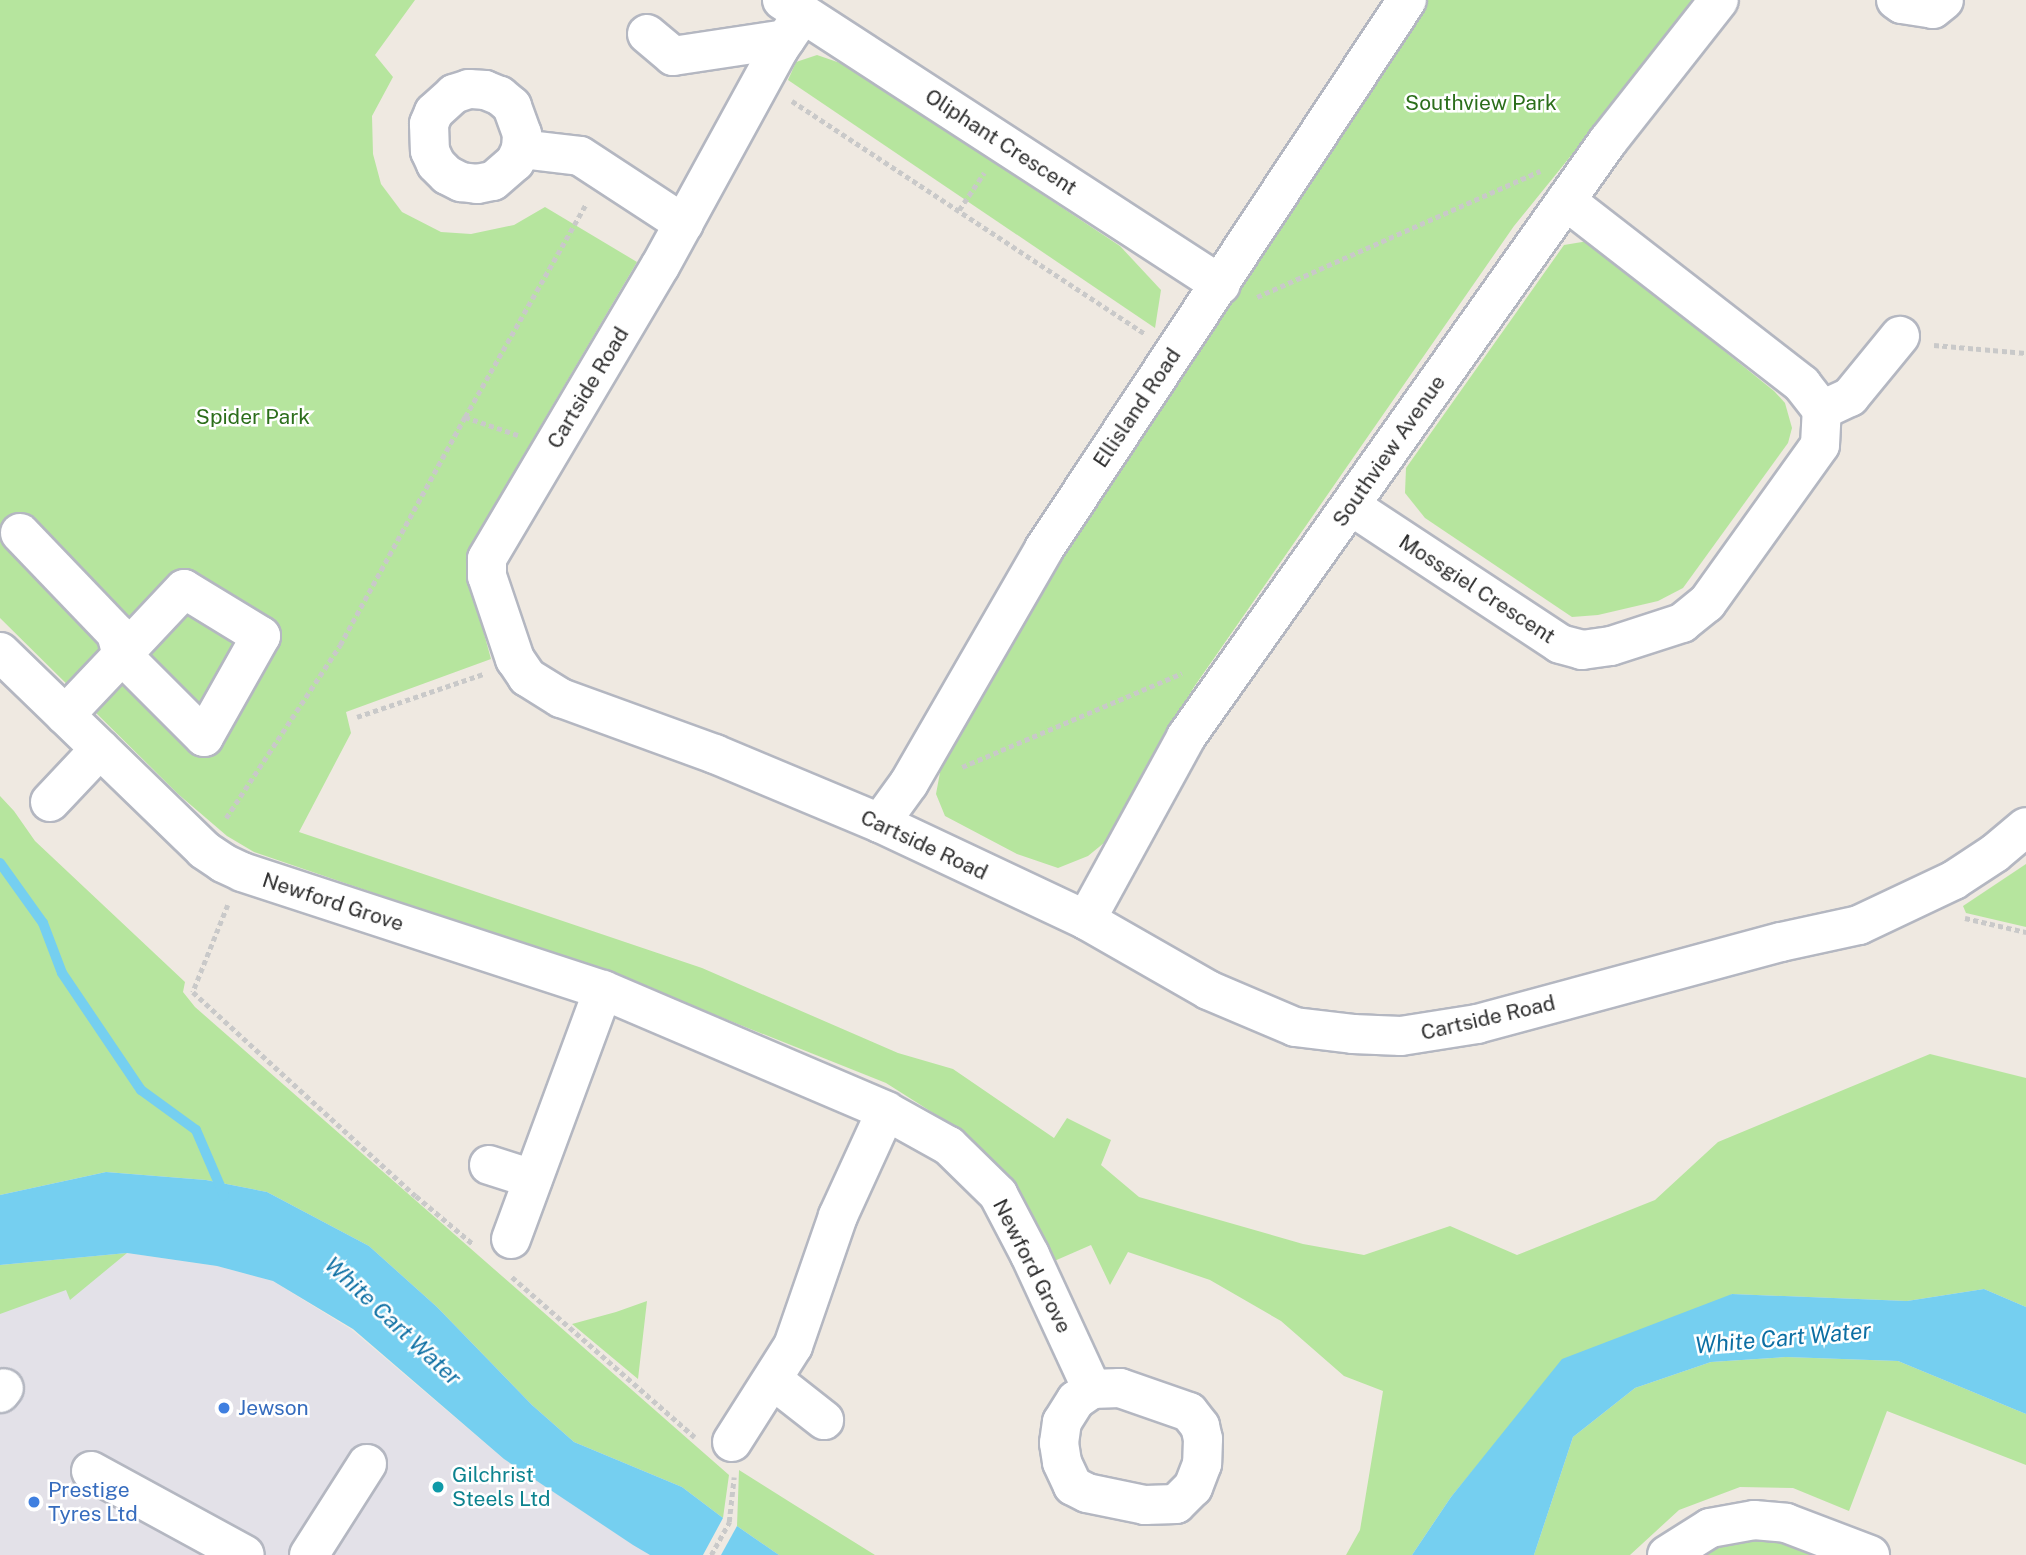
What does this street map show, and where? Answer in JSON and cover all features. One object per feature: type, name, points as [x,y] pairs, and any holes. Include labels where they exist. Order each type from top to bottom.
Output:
[{"type":"street","name":"Ellisland Road","points":[[880,823],[909,783],[1044,549],[1407,0]]},
{"type":"street","name":"Southview Avenue","points":[[1086,920],[1186,737],[1608,141],[1719,0]]},
{"type":"street","points":[[1896,0],[1902,4],[1933,9],[1944,0]]},
{"type":"street","name":"Oliphant Crescent","points":[[790,18],[1221,285]]},
{"type":"street","points":[[647,34],[673,56],[790,18]]},
{"type":"street","name":"Cartside Road","points":[[790,18],[762,81],[684,224],[488,559],[487,576],[515,659],[527,677],[561,698],[715,754],[880,823],[1086,920],[1208,989],[1295,1027],[1353,1034],[1401,1036],[1477,1024],[1782,942],[1819,936],[1859,925],[1954,880],[1995,853],[2026,827]]},
{"type":"street","points":[[521,149],[580,156],[684,224]]},
{"type":"street","points":[[1566,201],[1802,384],[1822,410],[1850,397],[1900,336]]},
{"type":"street","name":"Mossgiel Crescent","points":[[1351,506],[1560,644],[1583,650],[1611,646],[1682,623],[1707,603],[1820,445],[1822,410]]},
{"type":"street","points":[[20,533],[116,633],[122,655],[65,715]]},
{"type":"street","name":"Newford Grove","points":[[0,652],[204,850],[242,872],[603,990],[886,1111],[949,1146],[998,1194],[1030,1255],[1092,1389]]},
{"type":"street","points":[[50,802],[100,749]]},
{"type":"street","points":[[497,1252],[533,1179],[603,990]]},
{"type":"street","points":[[724,1453],[793,1346],[838,1216],[886,1111]]},
{"type":"street","points":[[489,1165],[533,1179]]},
{"type":"street","points":[[773,1380],[824,1420]]},
{"type":"street","points":[[309,1555],[367,1464]]},
{"type":"street","points":[[91,1471],[245,1555]]},
{"type":"street","points":[[1667,1555],[1710,1528],[1754,1520],[1786,1523],[1870,1555]]},
{"type":"path","points":[[762,81],[1173,353]]},
{"type":"path","points":[[1221,285],[1256,297],[1545,169]]},
{"type":"path","points":[[204,850],[340,645],[604,172]]},
{"type":"path","points":[[1900,336],[1947,348],[2026,353]]},
{"type":"path","points":[[466,416],[553,446]]},
{"type":"path","points":[[357,717],[493,671],[515,659]]},
{"type":"path","points":[[909,783],[949,773],[1188,671]]},
{"type":"path","points":[[242,872],[192,992],[416,1196],[497,1252],[724,1453],[729,1522],[711,1555]]},
{"type":"path","points":[[1920,897],[1925,909],[2026,932]]},
{"type":"shaded area","points":[[127,1253],[217,1266],[273,1281],[352,1330],[504,1459],[650,1555],[0,1555],[0,1265]]},
{"type":"green space","name":"Spider Park","points":[[0,0],[415,0],[375,55],[393,77],[372,116],[373,154],[381,184],[402,212],[441,232],[471,234],[514,225],[545,207],[637,262],[473,541],[471,586],[491,659],[346,712],[351,733],[299,832],[702,968],[898,1053],[953,1069],[1054,1138],[1067,1118],[1111,1140],[1101,1165],[1139,1197],[1303,1244],[1364,1255],[1450,1226],[1517,1255],[1655,1200],[1718,1142],[1930,1054],[2026,1078],[2026,1307],[1984,1289],[1907,1301],[1732,1294],[1493,1446],[1451,1497],[1412,1555],[1346,1555],[1360,1530],[1383,1391],[1344,1376],[1281,1321],[1210,1280],[1128,1252],[1110,1285],[1091,1245],[1052,1262],[968,1144],[938,1116],[886,1083],[620,977],[254,852],[227,836],[178,794],[0,618]]},
{"type":"green space","name":"Southview Park","points":[[1425,0],[1697,0],[1514,226],[1194,687],[1146,766],[1110,838],[1088,856],[1058,868],[1017,854],[945,816],[936,794],[944,751],[1056,560]]},
{"type":"green space","points":[[817,55],[849,66],[1120,246],[1161,290],[1155,328],[788,80],[796,62]]},
{"type":"green space","points":[[1588,241],[1774,391],[1785,403],[1792,428],[1788,443],[1683,588],[1658,601],[1598,615],[1572,617],[1425,518],[1405,493],[1406,468],[1564,245]]},
{"type":"green space","points":[[0,796],[35,841],[185,982],[183,992],[195,1007],[729,1475],[723,1518],[682,1487],[574,1442],[532,1405],[437,1307],[369,1246],[267,1192],[206,1180],[106,1172],[0,1195]]},
{"type":"green space","points":[[2026,864],[2026,927],[1966,913],[1963,906]]},
{"type":"green space","points":[[127,1253],[70,1300],[66,1290],[0,1314],[0,1265]]},
{"type":"green space","points":[[647,1301],[638,1379],[572,1324]]},
{"type":"green space","points":[[1786,1357],[1898,1361],[2026,1414],[2026,1465],[1887,1411],[1849,1511],[1793,1488],[1740,1487],[1679,1510],[1630,1555],[1534,1555],[1573,1437],[1635,1388],[1711,1362]]},
{"type":"green space","points":[[739,1470],[875,1555],[779,1555],[737,1526]]},
{"type":"green space","points":[[1741,1535],[1779,1536],[1832,1555],[1696,1555]]},
{"type":"water","name":"White Cart Water","points":[[106,1172],[206,1180],[267,1192],[369,1246],[437,1307],[532,1405],[574,1442],[682,1487],[723,1518],[703,1555],[650,1555],[633,1545],[504,1459],[353,1329],[273,1281],[217,1266],[127,1253],[0,1265],[0,1195]]},
{"type":"water","name":"White Cart Water","points":[[1984,1289],[2026,1307],[2026,1414],[1898,1361],[1786,1357],[1711,1362],[1635,1388],[1573,1437],[1534,1555],[1412,1555],[1451,1497],[1562,1359],[1732,1294],[1907,1301]]},
{"type":"water","points":[[737,1526],[779,1555],[721,1555]]},
{"type":"waterway","points":[[0,863],[43,923],[62,973],[141,1090],[196,1130],[224,1195]]},
{"type":"place","name":"Jewson","points":[[224,1408]]},
{"type":"place","name":"Gilchrist Steels Ltd","points":[[438,1487]]},
{"type":"place","name":"Prestige Tyres Ltd","points":[[34,1502]]}]
